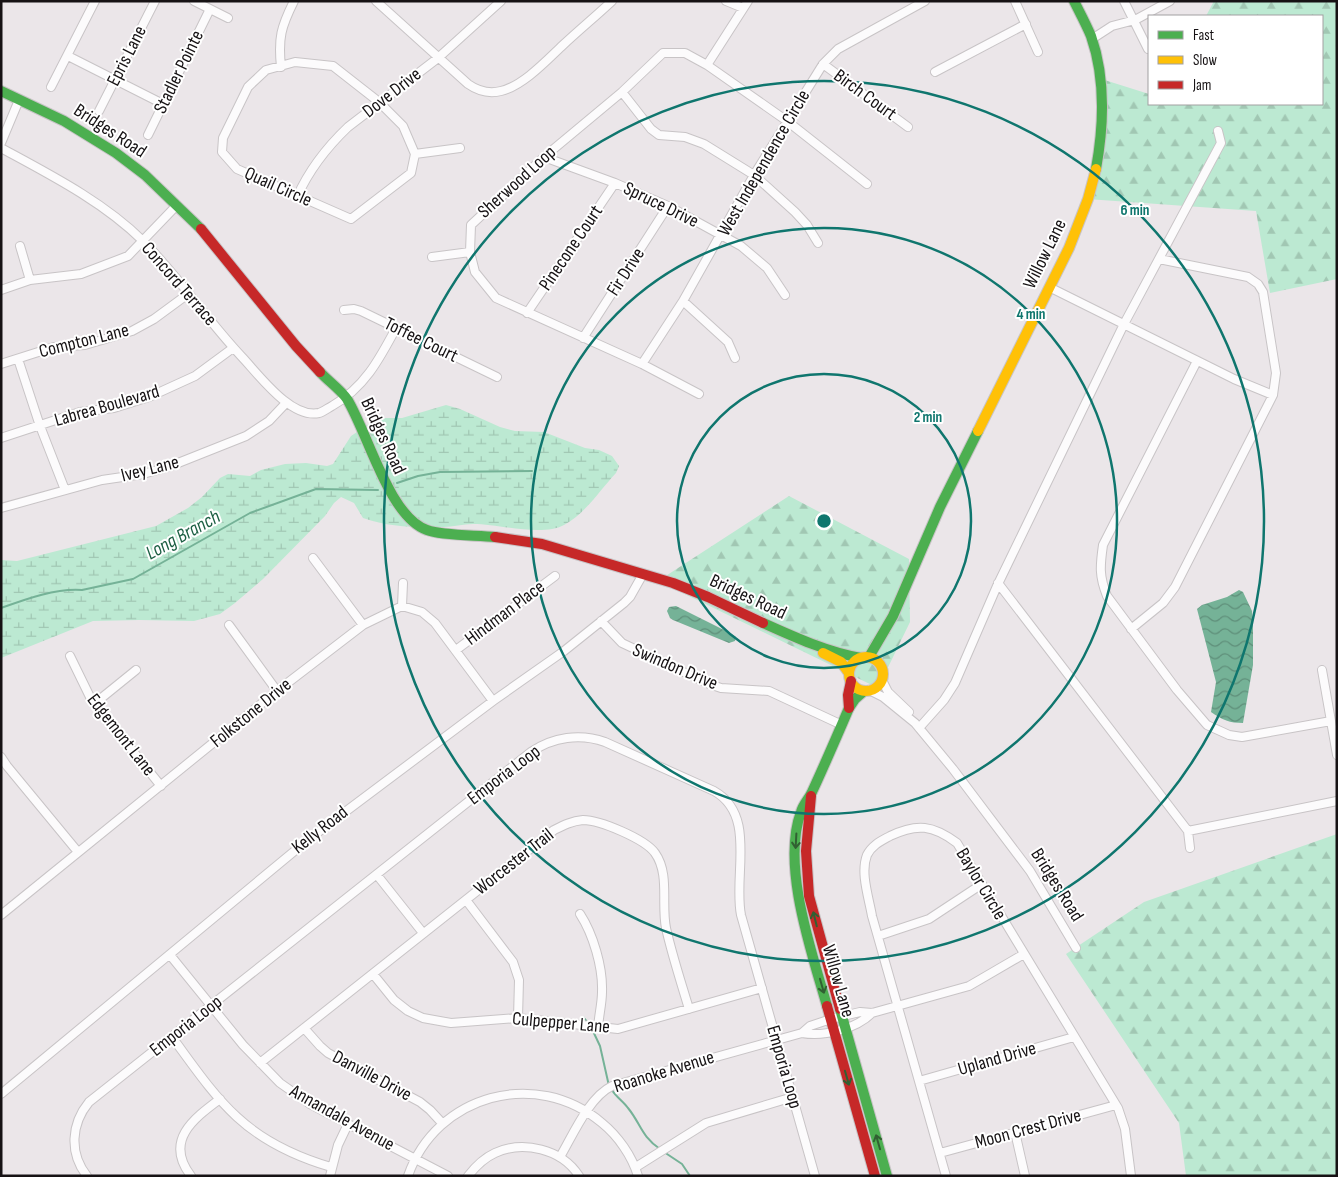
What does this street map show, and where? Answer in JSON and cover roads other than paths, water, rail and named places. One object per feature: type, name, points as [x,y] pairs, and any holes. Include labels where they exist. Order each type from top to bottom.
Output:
[{"type":"street","points":[[51,87],[95,1]]},
{"type":"street","name":"Epris Lane","points":[[99,111],[155,1]]},
{"type":"street","points":[[194,1],[228,18]]},
{"type":"street","points":[[281,67],[280,34],[294,1]]},
{"type":"street","points":[[376,1],[468,84],[477,90],[501,91],[518,83],[541,65],[612,1]]},
{"type":"street","name":"Dove Drive","points":[[297,196],[306,177],[334,140],[348,127],[438,58],[501,1]]},
{"type":"street","points":[[707,65],[746,5],[726,1]]},
{"type":"street","name":"West Independence Circle","points":[[642,364],[683,301],[754,174],[822,64],[838,49],[925,1]]},
{"type":"street","points":[[1015,1],[1038,52]]},
{"type":"street","name":"Willow Lane","points":[[881,665],[893,616],[940,507],[1081,222],[1090,192],[1097,161],[1101,129],[1101,96],[1098,63],[1092,39],[1074,1]]},
{"type":"street","points":[[1124,1],[1148,48]]},
{"type":"street","points":[[1092,39],[1112,26],[1135,20],[1170,1]]},
{"type":"street","name":"Stadler Pointe","points":[[148,135],[210,9]]},
{"type":"street","points":[[935,72],[1026,24]]},
{"type":"street","name":"Sherwood Loop","points":[[699,394],[642,364],[496,298],[475,272],[470,252],[471,225],[544,157],[622,92],[663,54],[685,53],[707,65],[787,120],[867,184]]},
{"type":"street","points":[[68,56],[163,104]]},
{"type":"street","name":"Quail Circle","points":[[295,62],[333,66],[380,102],[403,126],[415,154],[411,173],[351,219],[237,169],[222,152],[223,138],[248,87],[266,70],[281,67],[295,62]]},
{"type":"street","name":"Birch Court","points":[[822,64],[908,127]]},
{"type":"street","name":"Bridges Road","points":[[1,92],[64,121],[116,153],[177,204],[208,237],[296,346],[346,398],[397,505],[406,518],[417,526],[438,532],[497,537],[542,544],[672,583],[708,597],[790,635],[845,655],[865,658]]},
{"type":"street","points":[[622,92],[651,130],[659,134],[685,137],[704,144],[754,174],[796,212],[818,243]]},
{"type":"street","points":[[1,143],[19,100]]},
{"type":"street","points":[[917,725],[944,700],[956,683],[998,583],[1124,324],[1221,143],[1218,131]]},
{"type":"street","name":"Concord Terrace","points":[[1,148],[63,181],[114,216],[143,241],[233,348],[286,403],[304,412],[319,413],[346,398],[376,364],[396,328]]},
{"type":"street","points":[[415,154],[460,148]]},
{"type":"street","name":"Spruce Drive","points":[[544,157],[615,183],[668,206],[741,246],[767,268],[785,295]]},
{"type":"street","name":"Pinecone Court","points":[[527,312],[615,183]]},
{"type":"street","points":[[1,290],[30,280],[81,274],[128,256],[177,204]]},
{"type":"street","name":"Fir Drive","points":[[584,338],[668,206]]},
{"type":"street","points":[[20,246],[30,280]]},
{"type":"street","points":[[432,257],[470,252]]},
{"type":"street","points":[[1131,629],[1163,603],[1175,587],[1273,395],[1276,373],[1263,292],[1258,284],[1248,277],[1159,259]]},
{"type":"street","points":[[1049,287],[1234,379],[1273,395]]},
{"type":"street","name":"Compton Lane","points":[[1,364],[54,347],[85,345],[132,331],[154,319],[188,294]]},
{"type":"street","points":[[683,301],[728,342],[735,358]]},
{"type":"street","name":"Toffee Court","points":[[344,310],[354,309],[361,311],[497,377]]},
{"type":"street","name":"Labrea Boulevard","points":[[1,438],[80,412],[114,408],[149,397],[195,376],[233,348]]},
{"type":"street","points":[[18,359],[40,426],[65,490]]},
{"type":"street","points":[[1197,361],[1104,545],[1100,566],[1101,580],[1107,596],[1177,690],[1207,725],[1215,730],[1242,737],[1331,721]]},
{"type":"street","name":"Ivey Lane","points":[[1,508],[102,480],[152,472],[246,436],[269,421],[286,403]]},
{"type":"street","points":[[313,558],[363,625]]},
{"type":"street","name":"Kelly Road","points":[[1,1094],[309,839],[493,701],[564,651],[630,597],[643,574]]},
{"type":"street","name":"Hindman Place","points":[[456,650],[555,576]]},
{"type":"street","points":[[403,583],[402,606],[422,612],[435,623],[493,701]]},
{"type":"street","points":[[998,583],[1188,831],[1190,848]]},
{"type":"street","name":"Folkstone Drive","points":[[1,915],[277,690],[363,625],[402,606]]},
{"type":"street","name":"Willow Lane","points":[[865,658],[876,649],[886,626],[893,616]]},
{"type":"street","name":"Swindon Drive","points":[[601,621],[622,643],[709,684],[721,688],[769,692],[842,725]]},
{"type":"street","points":[[229,625],[277,690]]},
{"type":"street","name":"Bridges Road","points":[[790,635],[802,644],[841,662],[851,677]]},
{"type":"street","name":"Edgemont Lane","points":[[70,656],[94,704],[161,786]]},
{"type":"street","points":[[865,658],[875,659],[881,665],[882,680],[877,687],[867,690],[857,688],[851,677],[854,663],[865,658]]},
{"type":"street","points":[[94,704],[136,670]]},
{"type":"street","points":[[1322,670],[1337,755]]},
{"type":"street","name":"Willow Lane","points":[[849,708],[848,695],[851,677]]},
{"type":"street","name":"Bridges Road","points":[[882,680],[888,692],[908,710],[917,725],[953,769],[1030,871],[1076,948]]},
{"type":"street","name":"Willow Lane","points":[[867,690],[855,699],[849,708],[811,796],[800,811],[796,834],[795,871],[807,935],[875,1176]]},
{"type":"street","name":"Bridges Road","points":[[867,690],[883,697],[917,725]]},
{"type":"street","name":"Emporia Loop","points":[[87,1176],[77,1158],[74,1142],[76,1127],[82,1112],[96,1096],[538,747],[563,738],[577,737],[596,739],[714,791],[722,796],[731,806],[738,820],[740,832],[738,889],[740,909],[815,1176]]},
{"type":"street","points":[[1,757],[78,852]]},
{"type":"street","name":"Willow Lane","points":[[811,796],[812,809],[807,836],[806,871],[809,896],[887,1176]]},
{"type":"street","points":[[1188,831],[1337,801]]},
{"type":"street","name":"Worcester Trail","points":[[260,1063],[554,830],[571,822],[584,820],[600,823],[643,842],[654,853],[662,868],[666,926],[689,1009]]},
{"type":"street","name":"Baylor Circle","points":[[946,1176],[872,916],[865,873],[867,855],[878,842],[905,829],[917,827],[931,828],[947,835],[958,843],[1116,1105],[1125,1130],[1131,1176]]},
{"type":"street","points":[[377,875],[423,933]]},
{"type":"street","points":[[878,936],[929,919],[982,884]]},
{"type":"street","points":[[466,900],[513,962],[519,980],[518,1018]]},
{"type":"street","points":[[580,914],[589,928],[602,977],[598,1026]]},
{"type":"street","points":[[872,1013],[969,986],[1024,954]]},
{"type":"street","name":"Annandale Avenue","points":[[170,955],[260,1063],[295,1094],[448,1176]]},
{"type":"street","name":"Culpepper Lane","points":[[373,974],[394,1000],[408,1011],[423,1018],[451,1023],[518,1018],[618,1029],[762,988]]},
{"type":"street","name":"Roanoke Avenue","points":[[560,1157],[587,1112],[598,1097],[612,1086],[802,1033],[810,1026],[831,1019],[860,1012],[872,1013]]},
{"type":"street","name":"Roanoke Avenue","points":[[802,1033],[811,1035],[846,1028],[864,1021],[872,1013]]},
{"type":"street","name":"Danville Drive","points":[[304,1028],[328,1053],[420,1102],[442,1123]]},
{"type":"street","points":[[172,1037],[220,1099],[243,1123],[286,1150],[331,1167]]},
{"type":"street","name":"Upland Drive","points":[[919,1081],[1074,1037]]},
{"type":"street","points":[[408,1176],[415,1159],[426,1141],[442,1123],[477,1102],[513,1094],[533,1094],[553,1097],[571,1103],[607,1127],[617,1138],[636,1167],[638,1176]]},
{"type":"street","points":[[636,1167],[706,1123],[793,1097]]},
{"type":"street","points":[[191,1176],[181,1156],[180,1145],[182,1139],[192,1121],[220,1099]]},
{"type":"street","name":"Moon Crest Drive","points":[[940,1153],[1116,1105]]},
{"type":"street","points":[[330,1176],[338,1145],[348,1124]]},
{"type":"street","points":[[1015,1132],[1025,1176]]},
{"type":"street","points":[[468,1176],[476,1165],[495,1153],[517,1147],[539,1148],[560,1157],[576,1170],[579,1176]]},
{"type":"water","points":[[1239,590],[1243,592],[1252,611],[1253,623],[1253,665],[1243,723],[1226,720],[1211,712],[1216,682],[1197,609],[1202,605],[1227,597]]},
{"type":"water","points":[[676,606],[730,633],[736,637],[735,641],[729,643],[673,620],[667,611],[669,607]]},
{"type":"waterway","name":"Long Branch","points":[[397,483],[418,476],[440,472],[532,471]]},
{"type":"waterway","name":"Long Branch","points":[[1,608],[52,592],[82,590],[133,579],[250,513],[316,489],[378,490]]},
{"type":"waterway","points":[[583,1017],[588,1023]]},
{"type":"waterway","points":[[592,1029],[600,1046],[609,1086]]},
{"type":"waterway","points":[[612,1090],[628,1108],[645,1135],[660,1149]]},
{"type":"waterway","points":[[664,1152],[682,1164],[690,1176]]}]
